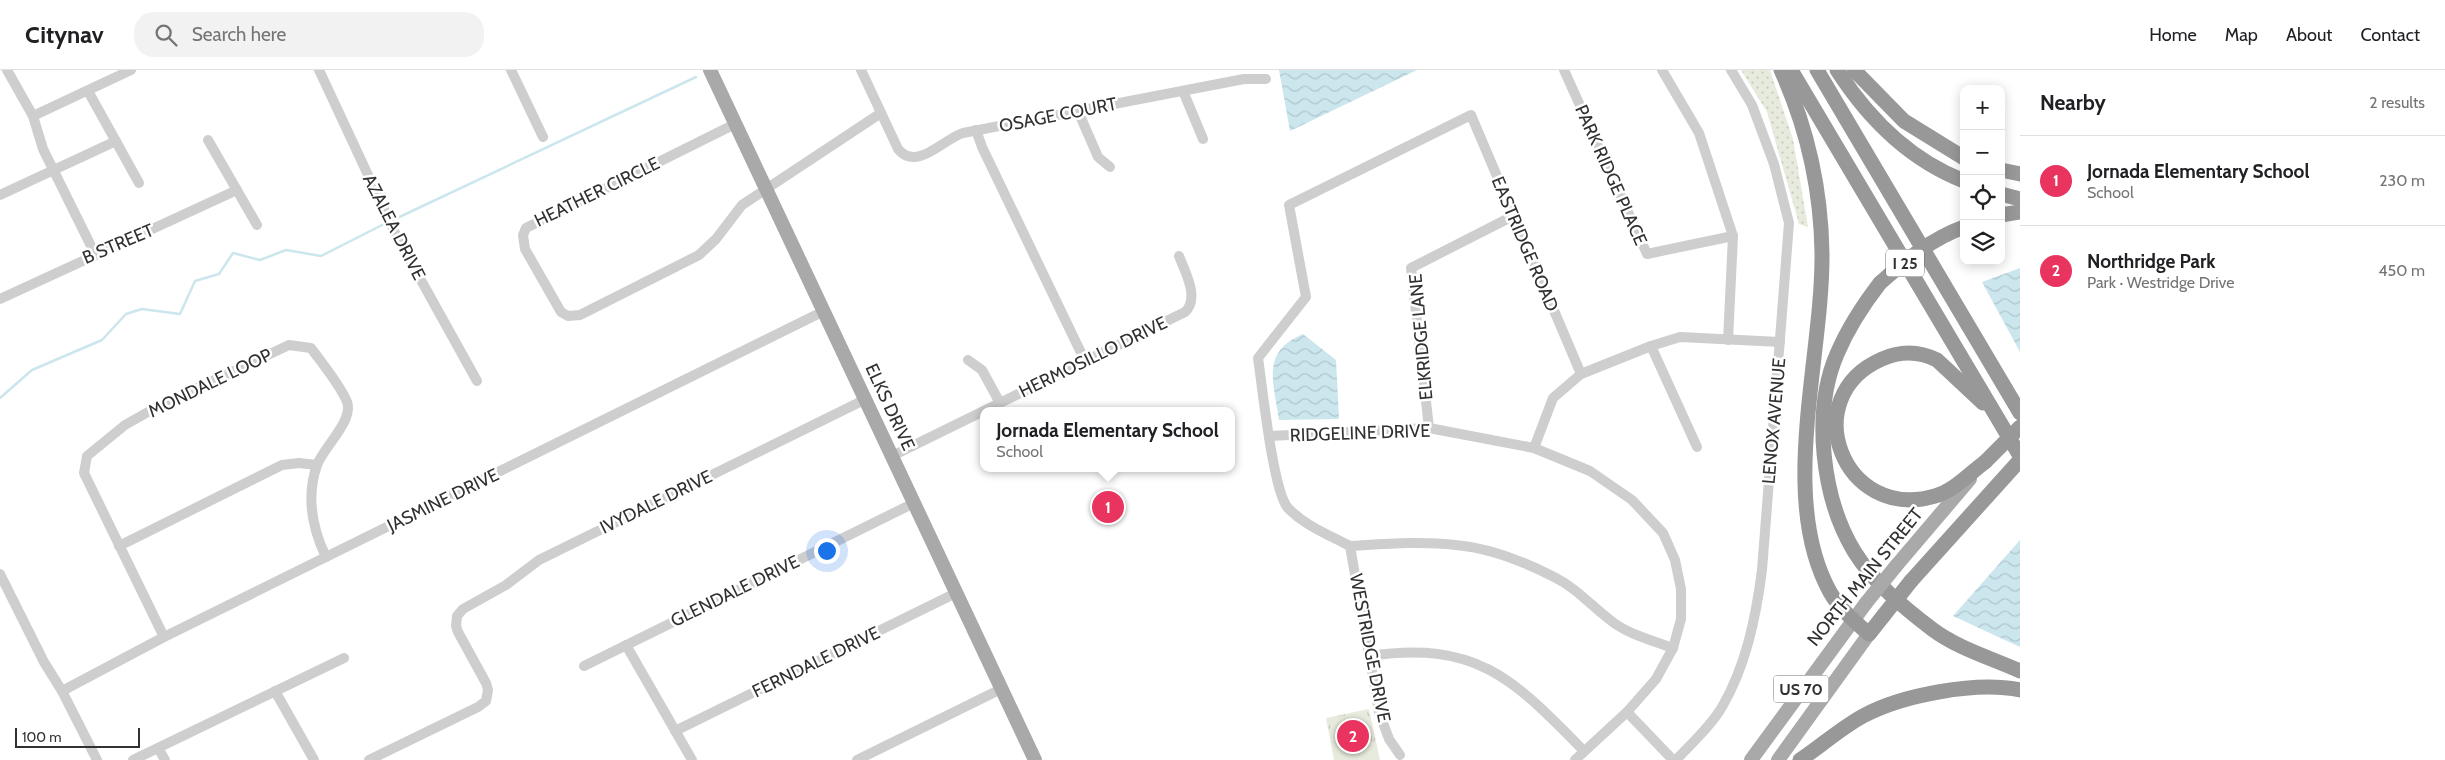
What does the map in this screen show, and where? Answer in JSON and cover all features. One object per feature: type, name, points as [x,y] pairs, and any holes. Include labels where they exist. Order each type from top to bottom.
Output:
[{"type":"highway","points":[[1781,70],[1794,98],[1812,157],[1820,217],[1822,253],[1820,296],[1806,459],[1807,522],[1820,571],[1832,595],[1852,619],[1869,634]]},
{"type":"highway","name":"I 25","points":[[1791,70],[2020,456]]},
{"type":"highway","name":"I 25","points":[[1817,70],[2020,414]]},
{"type":"highway","points":[[1837,70],[1865,109],[1889,134],[1921,159],[1947,174],[1960,179]]},
{"type":"highway","points":[[1854,70],[1904,121],[1960,156]]},
{"type":"highway","points":[[2005,171],[2020,174]]},
{"type":"highway","points":[[2005,195],[2020,199]]},
{"type":"highway","points":[[2005,214],[2020,212]]},
{"type":"highway","points":[[1960,228],[1933,241],[1914,254],[1880,283],[1850,327],[1837,354],[1824,404],[1824,455],[1828,481],[1840,523],[1854,551],[1870,572],[1909,610],[1933,630],[2020,672]]},
{"type":"highway","points":[[1985,462],[1954,486],[1937,496],[1923,499],[1895,499],[1874,491],[1848,468],[1837,439],[1839,407],[1849,386],[1869,365],[1898,354],[1911,353],[1928,356],[1936,360],[1995,412]]},
{"type":"highway","name":"NORTH MAIN STREET","points":[[1985,462],[2020,427]]},
{"type":"highway","name":"US 70","points":[[1869,634],[1911,581],[2020,460]]},
{"type":"highway","points":[[1800,760],[1864,716],[1906,700],[1964,687],[2020,690]]},
{"type":"main road","name":"ELKS DRIVE","points":[[711,70],[1035,760]]},
{"type":"main road","name":"NORTH MAIN STREET","points":[[1751,760],[1852,619],[1985,462]]},
{"type":"main road","name":"US 70","points":[[1778,760],[1869,634]]},
{"type":"street","points":[[7,70],[33,116],[53,170],[95,254]]},
{"type":"street","points":[[33,116],[132,70]]},
{"type":"street","name":"AZALEA DRIVE","points":[[318,70],[397,237],[476,381]]},
{"type":"street","points":[[511,70],[543,137]]},
{"type":"street","name":"OSAGE COURT","points":[[861,70],[898,149],[909,157],[924,156],[953,137],[976,130],[1244,79],[1266,79]]},
{"type":"street","name":"PARK RIDGE PLACE","points":[[1564,70],[1647,254],[1733,236]]},
{"type":"street","points":[[1662,70],[1699,133],[1733,236],[1728,340]]},
{"type":"street","name":"LENOX AVENUE","points":[[1675,760],[1708,726],[1722,707],[1742,659],[1756,611],[1762,570],[1789,223],[1774,164],[1752,106],[1731,70]]},
{"type":"street","points":[[88,90],[139,183]]},
{"type":"street","points":[[1183,91],[1203,139]]},
{"type":"street","points":[[1078,111],[1098,156],[1110,167]]},
{"type":"street","name":"HEATHER CIRCLE","points":[[735,124],[529,226],[523,235],[525,249],[562,312],[568,316],[576,316],[699,255],[716,239],[737,209],[881,113]]},
{"type":"street","name":"EASTRIDGE ROAD","points":[[1269,436],[1258,358],[1306,297],[1289,205],[1471,115],[1581,374]]},
{"type":"street","points":[[976,130],[982,147],[1085,361]]},
{"type":"street","points":[[208,140],[257,224]]},
{"type":"street","points":[[0,195],[116,142]]},
{"type":"street","name":"B STREET","points":[[0,299],[95,254],[143,235],[237,190]]},
{"type":"street","name":"ELKRIDGE LANE","points":[[1429,428],[1411,268],[1513,216]]},
{"type":"street","name":"HERMOSILLO DRIVE","points":[[992,407],[1188,309],[1192,301],[1191,292],[1179,256]]},
{"type":"street","name":"JASMINE DRIVE","points":[[62,690],[164,637],[824,311]]},
{"type":"street","points":[[1534,448],[1553,398],[1581,374],[1651,346],[1680,338],[1780,342]]},
{"type":"street","name":"MONDALE LOOP","points":[[164,637],[84,473],[87,456],[125,425],[155,408],[289,345],[311,348],[348,403],[347,419],[325,448],[317,466],[311,507],[315,534],[326,557]]},
{"type":"street","points":[[1651,346],[1697,447]]},
{"type":"street","points":[[968,360],[982,370],[1000,403]]},
{"type":"street","name":"IVYDALE DRIVE","points":[[369,760],[481,706],[492,698],[452,618],[463,609],[506,585],[539,560],[866,399]]},
{"type":"street","name":"HERMOSILLO DRIVE","points":[[892,456],[980,413]]},
{"type":"street","name":"RIDGELINE DRIVE","points":[[1269,436],[1429,428],[1534,448],[1590,471],[1632,500],[1663,533],[1675,560],[1681,589],[1681,619],[1673,648],[1656,679],[1627,712],[1575,760]]},
{"type":"street","points":[[1269,436],[1286,506],[1298,517],[1350,546],[1390,544],[1458,545],[1508,558],[1554,577],[1586,598],[1614,623],[1642,637],[1673,648]]},
{"type":"street","points":[[120,546],[282,465],[299,463],[317,466]]},
{"type":"street","name":"GLENDALE DRIVE","points":[[584,666],[914,503]]},
{"type":"street","name":"WESTRIDGE DRIVE","points":[[1350,546],[1379,712],[1389,739],[1400,755]]},
{"type":"street","points":[[0,574],[44,662],[62,690],[97,760]]},
{"type":"street","name":"FERNDALE DRIVE","points":[[675,731],[956,592]]},
{"type":"street","points":[[626,645],[692,760]]},
{"type":"street","points":[[1369,656],[1428,653],[1469,660],[1484,666],[1511,682],[1535,701],[1584,751]]},
{"type":"street","points":[[133,760],[344,658]]},
{"type":"street","points":[[857,760],[1001,689]]},
{"type":"street","points":[[275,691],[314,760]]},
{"type":"street","points":[[1627,712],[1675,760]]},
{"type":"street","points":[[158,748],[165,760]]},
{"type":"green space","points":[[1741,70],[1770,70],[1793,139],[1808,227],[1799,224],[1767,112]]},
{"type":"green space","points":[[1369,709],[1380,760],[1334,760],[1326,718]]},
{"type":"water","points":[[1279,70],[1417,70],[1290,131]]},
{"type":"water","points":[[2020,268],[2020,352],[1982,282]]},
{"type":"water","points":[[1303,334],[1336,360],[1339,419],[1279,420],[1273,381],[1275,359],[1280,350],[1289,341]]},
{"type":"water","points":[[2020,540],[2020,647],[1953,616]]},
{"type":"waterway","points":[[393,220],[696,77]]},
{"type":"waterway","points":[[0,398],[32,370],[102,340],[126,314],[142,309],[180,314],[195,281],[219,274],[233,253],[260,260],[286,250],[321,256],[388,222]]},
{"type":"place","name":"Jornada Elementary School","points":[[1108,507]]},
{"type":"place","name":"Northridge Park","points":[[1353,736]]}]
